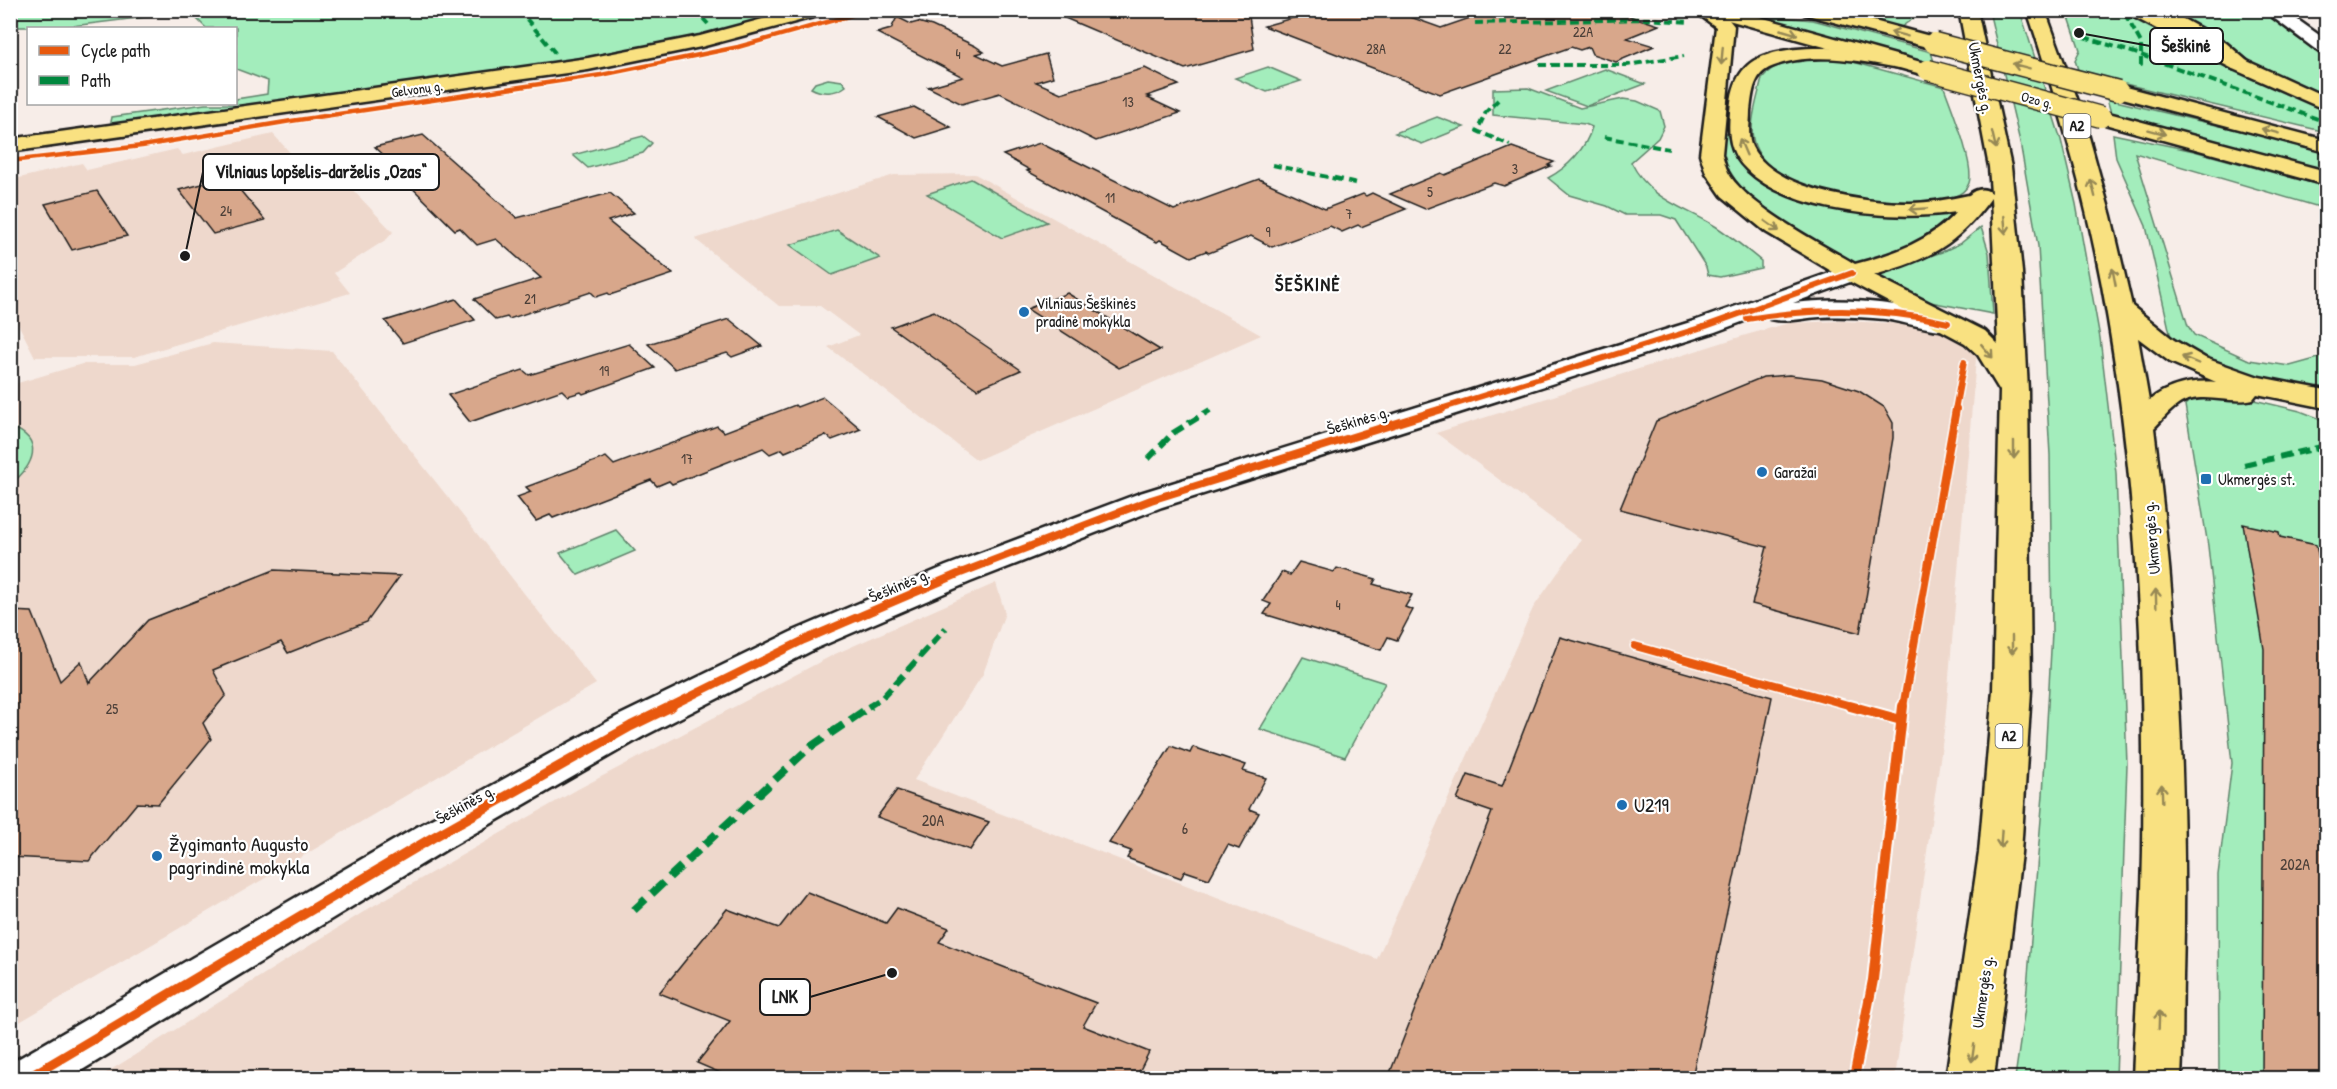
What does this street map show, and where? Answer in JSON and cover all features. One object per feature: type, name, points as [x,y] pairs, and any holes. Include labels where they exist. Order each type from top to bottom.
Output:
[{"type":"main road","name":"Gelvonų g.","points":[[10,146],[588,64],[701,41],[819,10]]},
{"type":"main road","name":"Ozo g.","points":[[1702,10],[1718,19],[1726,18],[1928,70],[2326,178]]},
{"type":"main road","name":"Ozo g.","points":[[1810,10],[2326,146]]},
{"type":"main road","name":"Ukmergės g.","points":[[1968,10],[2000,167],[2009,272],[2014,391],[2012,690],[2000,854],[1970,1078]]},
{"type":"main road","name":"Ukmergės g.","points":[[2036,10],[2079,131],[2108,244],[2140,425],[2155,570],[2163,839],[2157,1078]]},
{"type":"main road","points":[[2134,10],[2240,65],[2326,104]]},
{"type":"main road","points":[[2154,10],[2218,46],[2240,65]]},
{"type":"main road","points":[[1863,24],[1778,14],[1726,18],[1711,154],[1718,173],[1730,191],[1758,215],[1852,273],[1975,337],[1989,350],[2014,391]]},
{"type":"main road","points":[[1900,63],[1851,56],[1818,55],[1787,57],[1761,64],[1748,76],[1740,105],[1738,135],[1741,148],[1747,157],[1778,181],[1819,197],[1848,204],[1910,210],[1976,201]]},
{"type":"main road","points":[[1852,273],[1897,260],[1940,240],[1956,227],[2000,167]]},
{"type":"main road","points":[[2121,310],[2180,356],[2229,376],[2293,394],[2326,399]]},
{"type":"main road","points":[[2140,425],[2169,398],[2198,389],[2236,392],[2326,413]]},
{"type":"street","points":[[2272,10],[2326,48]]},
{"type":"street","name":"Šeškinės g.","points":[[28,1078],[170,992],[542,776],[631,726],[804,640],[958,574],[1152,501],[1706,326],[1852,273]]},
{"type":"street","points":[[1706,326],[1795,310],[1826,308],[1900,313],[1948,323]]},
{"type":"shaded area","points":[[273,134],[306,170],[328,164],[393,232],[387,239],[334,273],[350,293],[134,357],[35,357],[11,310],[11,180],[82,163],[87,170],[177,149],[183,155]]},
{"type":"shaded area","name":"Vilniaus Šeškinės pradinė mokykla","points":[[975,174],[1261,335],[977,460],[828,347],[859,335],[820,306],[779,306],[695,239],[894,175]]},
{"type":"shaded area","points":[[1842,321],[1889,323],[1934,329],[1952,333],[1977,347],[1945,724],[1895,1078],[98,1078],[373,906],[578,789],[835,654],[996,583],[1005,613],[983,674],[914,780],[1377,959],[1533,608],[1581,540],[1436,433],[1789,323]]},
{"type":"shaded area","name":"Žygimanto Augusto pagrindinė mokykla","points":[[213,343],[332,351],[596,684],[11,1027],[11,385],[82,364],[135,364]]},
{"type":"green space","points":[[10,11],[802,11],[595,57],[110,127],[112,117],[198,105],[237,105],[237,99],[267,94],[268,81],[237,69],[237,27],[205,27],[196,18],[170,14],[64,27],[11,27]]},
{"type":"green space","points":[[1837,11],[1924,11],[1901,27]]},
{"type":"green space","points":[[1989,11],[2020,11],[2061,140],[2076,204],[2100,338],[2116,473],[2127,764],[2116,1078],[2015,1078],[2026,1000],[2043,795],[2052,632],[2050,455],[2038,246],[2020,142]]},
{"type":"green space","points":[[2062,11],[2120,11],[2217,61],[2326,110],[2326,132],[2079,73],[2075,60],[2080,50],[2069,17]]},
{"type":"green space","points":[[2167,11],[2266,11],[2297,38],[2326,55],[2326,98],[2252,63],[2227,42]]},
{"type":"green space","points":[[1780,17],[1813,20],[1931,52],[1935,65],[1766,19]]},
{"type":"green space","points":[[1815,58],[1846,60],[1944,87],[1969,163],[1969,183],[1963,192],[1935,201],[1860,199],[1807,186],[1784,176],[1766,163],[1755,146],[1752,130],[1762,78],[1780,64]]},
{"type":"green space","points":[[1268,67],[1301,81],[1267,92],[1235,78]]},
{"type":"green space","points":[[1605,69],[1645,84],[1587,106],[1546,91]]},
{"type":"green space","points":[[828,79],[842,81],[846,86],[838,91],[829,92],[811,88],[815,83]]},
{"type":"green space","points":[[1528,88],[1580,108],[1623,99],[1637,101],[1660,111],[1664,126],[1658,138],[1631,162],[1639,175],[1657,194],[1733,238],[1761,261],[1761,268],[1720,277],[1708,275],[1706,267],[1676,220],[1661,215],[1625,215],[1607,206],[1569,195],[1548,178],[1575,157],[1592,127],[1585,124],[1493,115],[1493,89]]},
{"type":"green space","points":[[2107,99],[2326,151],[2326,170],[2111,113]]},
{"type":"green space","points":[[1437,117],[1464,127],[1422,144],[1395,133]]},
{"type":"green space","points":[[1720,132],[1727,133],[1732,151],[1747,168],[1791,192],[1959,210],[1932,234],[1912,245],[1879,258],[1852,264],[1789,227],[1747,194],[1732,175],[1722,154]]},
{"type":"green space","points":[[2113,134],[2194,151],[2326,187],[2326,209],[2135,153],[2188,326],[2194,335],[2249,360],[2290,366],[2326,356],[2326,392],[2242,374],[2218,366],[2180,348],[2171,338],[2146,226],[2116,158]]},
{"type":"green space","points":[[643,136],[652,143],[643,153],[588,168],[573,155]]},
{"type":"green space","points":[[971,179],[1047,222],[1002,238],[927,194]]},
{"type":"green space","points":[[1981,227],[1989,253],[1993,314],[1904,297],[1867,277],[1942,252],[1961,243]]},
{"type":"green space","points":[[837,230],[880,258],[832,275],[790,245]]},
{"type":"green space","points":[[2241,397],[2300,411],[2326,421],[2326,1078],[2219,1078],[2218,875],[2232,763],[2208,546],[2185,405],[2192,398]]},
{"type":"green space","points":[[11,427],[22,432],[29,439],[32,454],[25,469],[11,484]]},
{"type":"green space","points":[[616,530],[635,551],[578,575],[560,553]]},
{"type":"green space","points":[[1303,657],[1385,683],[1345,757],[1260,729]]},
{"type":"building","points":[[1046,10],[1248,10],[1254,49],[1185,69]]},
{"type":"building","points":[[1321,10],[1338,13],[1345,10],[1391,10],[1441,28],[1493,10],[1610,10],[1659,25],[1627,38],[1654,46],[1616,62],[1592,54],[1589,47],[1580,50],[1571,47],[1440,94],[1264,26]]},
{"type":"building","points":[[897,17],[911,24],[918,22],[932,26],[975,46],[984,52],[976,54],[1002,66],[1046,54],[1053,77],[1036,82],[1061,93],[1145,68],[1179,85],[1147,96],[1180,113],[1096,141],[1000,93],[962,104],[928,87],[963,77],[877,33],[891,29]]},
{"type":"building","points":[[914,107],[951,127],[916,138],[878,117]]},
{"type":"building","points":[[423,135],[517,218],[610,193],[634,213],[608,221],[673,274],[610,295],[608,293],[596,297],[591,292],[509,319],[507,317],[496,320],[474,299],[541,278],[496,239],[477,245],[460,228],[455,230],[385,161],[389,160],[375,147]]},
{"type":"building","points":[[1040,143],[1174,210],[1259,179],[1325,209],[1363,194],[1366,196],[1372,193],[1406,209],[1342,232],[1330,226],[1272,247],[1251,236],[1209,253],[1206,251],[1191,257],[1160,240],[1157,242],[1027,171],[1030,170],[1003,155]]},
{"type":"building","points":[[1512,147],[1554,162],[1548,165],[1551,166],[1504,186],[1494,183],[1425,209],[1390,194],[1441,173],[1445,175]]},
{"type":"building","points":[[229,177],[265,220],[213,234],[179,190]]},
{"type":"building","points":[[97,191],[127,236],[72,250],[45,204]]},
{"type":"building","points":[[1067,293],[1160,350],[1119,368],[1027,309]]},
{"type":"building","points":[[456,299],[475,320],[403,343],[385,321]]},
{"type":"building","points":[[934,311],[1021,370],[977,389],[891,327]]},
{"type":"building","points":[[729,319],[762,346],[732,357],[727,353],[675,369],[648,344]]},
{"type":"building","points":[[629,344],[655,368],[583,394],[581,392],[568,396],[562,390],[470,422],[448,395],[523,370],[529,375]]},
{"type":"building","name":"Garažai","points":[[1789,375],[1822,379],[1859,391],[1884,407],[1893,423],[1893,438],[1860,633],[1752,604],[1767,547],[1620,509],[1656,421],[1763,377]]},
{"type":"building","points":[[823,397],[861,429],[832,440],[826,435],[785,452],[782,449],[770,454],[763,448],[672,484],[669,481],[657,486],[651,480],[553,518],[550,515],[536,521],[517,497],[531,492],[526,487],[606,457],[614,465],[717,426],[724,432]]},
{"type":"building","points":[[2243,524],[2279,532],[2280,537],[2316,545],[2321,567],[2326,568],[2326,1078],[2262,1078],[2264,649]]},
{"type":"building","points":[[1299,562],[1334,572],[1337,568],[1376,579],[1373,584],[1412,595],[1405,607],[1413,610],[1397,640],[1388,637],[1381,650],[1264,614],[1271,604],[1263,601],[1282,572],[1290,575]]},
{"type":"building","points":[[274,570],[400,576],[367,622],[288,653],[281,642],[213,670],[226,695],[203,723],[211,739],[158,804],[137,803],[89,861],[10,857],[10,611],[32,612],[60,681],[81,661],[89,683],[148,620]]},
{"type":"building","name":"U219","points":[[1560,637],[1772,697],[1692,1078],[1388,1078],[1492,812],[1457,800],[1468,775],[1502,786]]},
{"type":"building","points":[[1171,746],[1190,753],[1193,747],[1246,765],[1243,771],[1266,778],[1249,809],[1259,813],[1239,849],[1228,845],[1209,879],[1185,871],[1181,878],[1127,858],[1131,851],[1109,843]]},
{"type":"building","points":[[897,790],[989,822],[970,850],[877,817]]},
{"type":"building","points":[[807,892],[886,923],[897,908],[949,928],[939,942],[1096,1003],[1083,1026],[1149,1052],[1136,1078],[732,1078],[697,1063],[730,1021],[659,993],[727,909],[779,928]]},
{"type":"marked path","points":[[519,10],[556,54]]},
{"type":"marked path","points":[[701,10],[698,13],[708,24]]},
{"type":"marked path","points":[[1810,11],[1834,11]]},
{"type":"marked path","points":[[2125,14],[2141,43],[2141,65],[2138,67]]},
{"type":"marked path","points":[[1475,23],[1646,19],[1690,22]]},
{"type":"marked path","points":[[2084,37],[2141,55],[2326,122]]},
{"type":"marked path","points":[[1539,65],[1627,65],[1684,56]]},
{"type":"marked path","points":[[1498,100],[1486,112],[1477,131],[1510,145]]},
{"type":"marked path","points":[[1604,137],[1669,149]]},
{"type":"marked path","points":[[1273,165],[1360,184]]},
{"type":"marked path","points":[[1148,459],[1173,433],[1210,410]]},
{"type":"marked path","points":[[2244,465],[2326,446]]},
{"type":"marked path","points":[[634,910],[809,748],[882,698],[946,628]]},
{"type":"cycle path","points":[[10,161],[142,146],[291,121],[601,75],[738,47],[870,10]]},
{"type":"cycle path","points":[[28,1078],[432,838],[631,726],[804,640],[958,574],[1151,500],[1706,326],[1852,273]]},
{"type":"cycle path","points":[[1747,319],[1798,312],[1848,310],[1898,313],[1948,323]]},
{"type":"cycle path","points":[[1854,1078],[1873,980],[1901,720],[1964,362]]},
{"type":"cycle path","points":[[1635,646],[1901,720]]},
{"type":"place","name":"Šeškinė","points":[[2079,33]]},
{"type":"place","name":"Vilniaus lopšelis-darželis „Ozas“","points":[[185,256]]},
{"type":"place","name":"Vilniaus Šeškinės pradinė mokykla","points":[[1024,312]]},
{"type":"place","name":"Garažai","points":[[1762,472]]},
{"type":"place","name":"Ukmergės st.","points":[[2206,479]]},
{"type":"place","name":"U219","points":[[1622,805]]},
{"type":"place","name":"Žygimanto Augusto pagrindinė mokykla","points":[[157,856]]},
{"type":"place","name":"LNK","points":[[892,973]]},
{"type":"district","name":"ŠEŠKINĖ","points":[[1308,285]]}]
